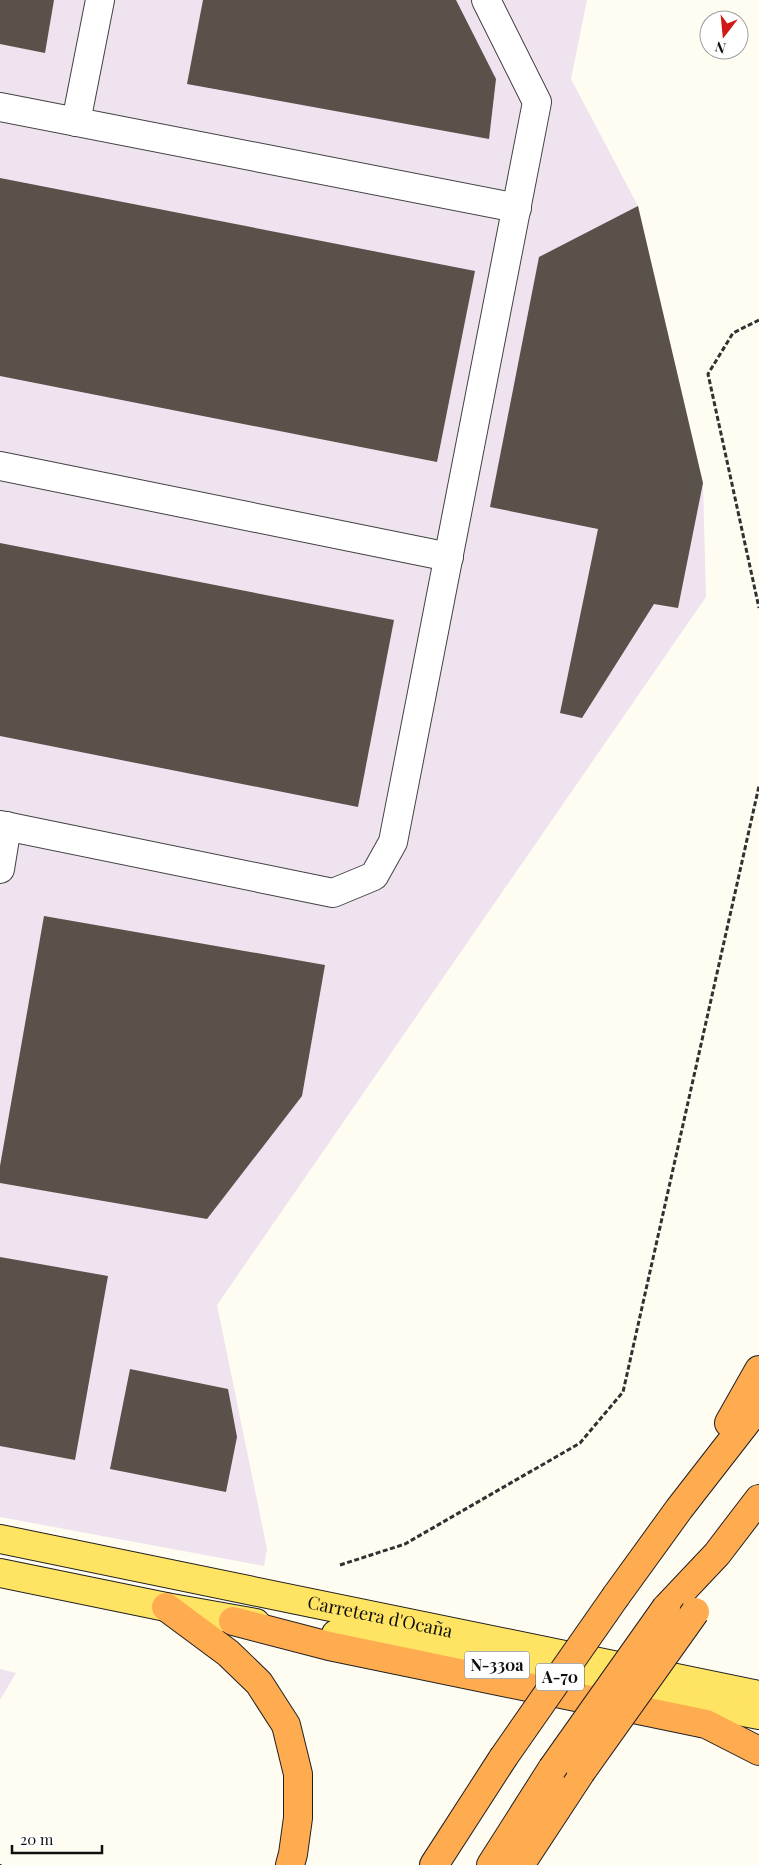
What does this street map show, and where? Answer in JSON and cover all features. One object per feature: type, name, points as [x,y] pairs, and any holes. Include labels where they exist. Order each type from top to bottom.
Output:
[{"type":"highway","points":[[679,1509],[759,1370]]},
{"type":"highway","name":"A-70","points":[[434,1865],[504,1758],[616,1596],[679,1509],[759,1406]]},
{"type":"highway","name":"A-70","points":[[491,1865],[552,1769],[666,1608],[716,1554],[759,1499]]},
{"type":"highway","points":[[520,1865],[581,1772],[695,1612],[716,1554]]},
{"type":"highway","points":[[166,1607],[228,1653],[260,1683],[286,1725],[298,1774],[298,1818],[290,1865]]},
{"type":"highway","points":[[233,1621],[329,1646],[706,1724],[759,1752]]},
{"type":"main road","name":"Carretera d'Ocaña","points":[[0,1539],[759,1695]]},
{"type":"main road","name":"Carretera d'Ocaña","points":[[0,1573],[233,1621],[341,1635],[759,1715]]},
{"type":"lane","points":[[76,122],[100,0]]},
{"type":"lane","points":[[0,869],[4,825],[334,893],[374,876],[393,842],[537,102],[486,0]]},
{"type":"lane","points":[[0,107],[517,208]]},
{"type":"lane","points":[[0,466],[449,557]]},
{"type":"path","points":[[759,320],[733,334],[708,374],[759,608]]},
{"type":"path","points":[[340,1565],[405,1544],[580,1443],[623,1392],[759,786]]},
{"type":"shaded area","points":[[0,0],[587,0],[571,79],[638,206],[703,483],[706,597],[217,1305],[267,1549],[264,1566],[0,1517]]},
{"type":"shaded area","points":[[0,1669],[16,1673],[0,1700]]},
{"type":"building","points":[[0,0],[54,0],[45,53],[0,44]]},
{"type":"building","points":[[203,0],[456,0],[496,79],[489,139],[187,84]]},
{"type":"building","points":[[0,178],[475,271],[437,462],[0,376]]},
{"type":"building","points":[[638,206],[703,483],[678,608],[654,604],[582,718],[560,713],[598,529],[490,507],[539,257]]},
{"type":"building","points":[[0,543],[394,620],[358,807],[0,736]]},
{"type":"building","points":[[44,916],[325,965],[302,1096],[207,1219],[0,1183],[0,1166]]},
{"type":"building","points":[[0,1257],[108,1276],[75,1460],[0,1446]]},
{"type":"building","points":[[130,1369],[228,1389],[237,1437],[226,1492],[110,1469]]}]
